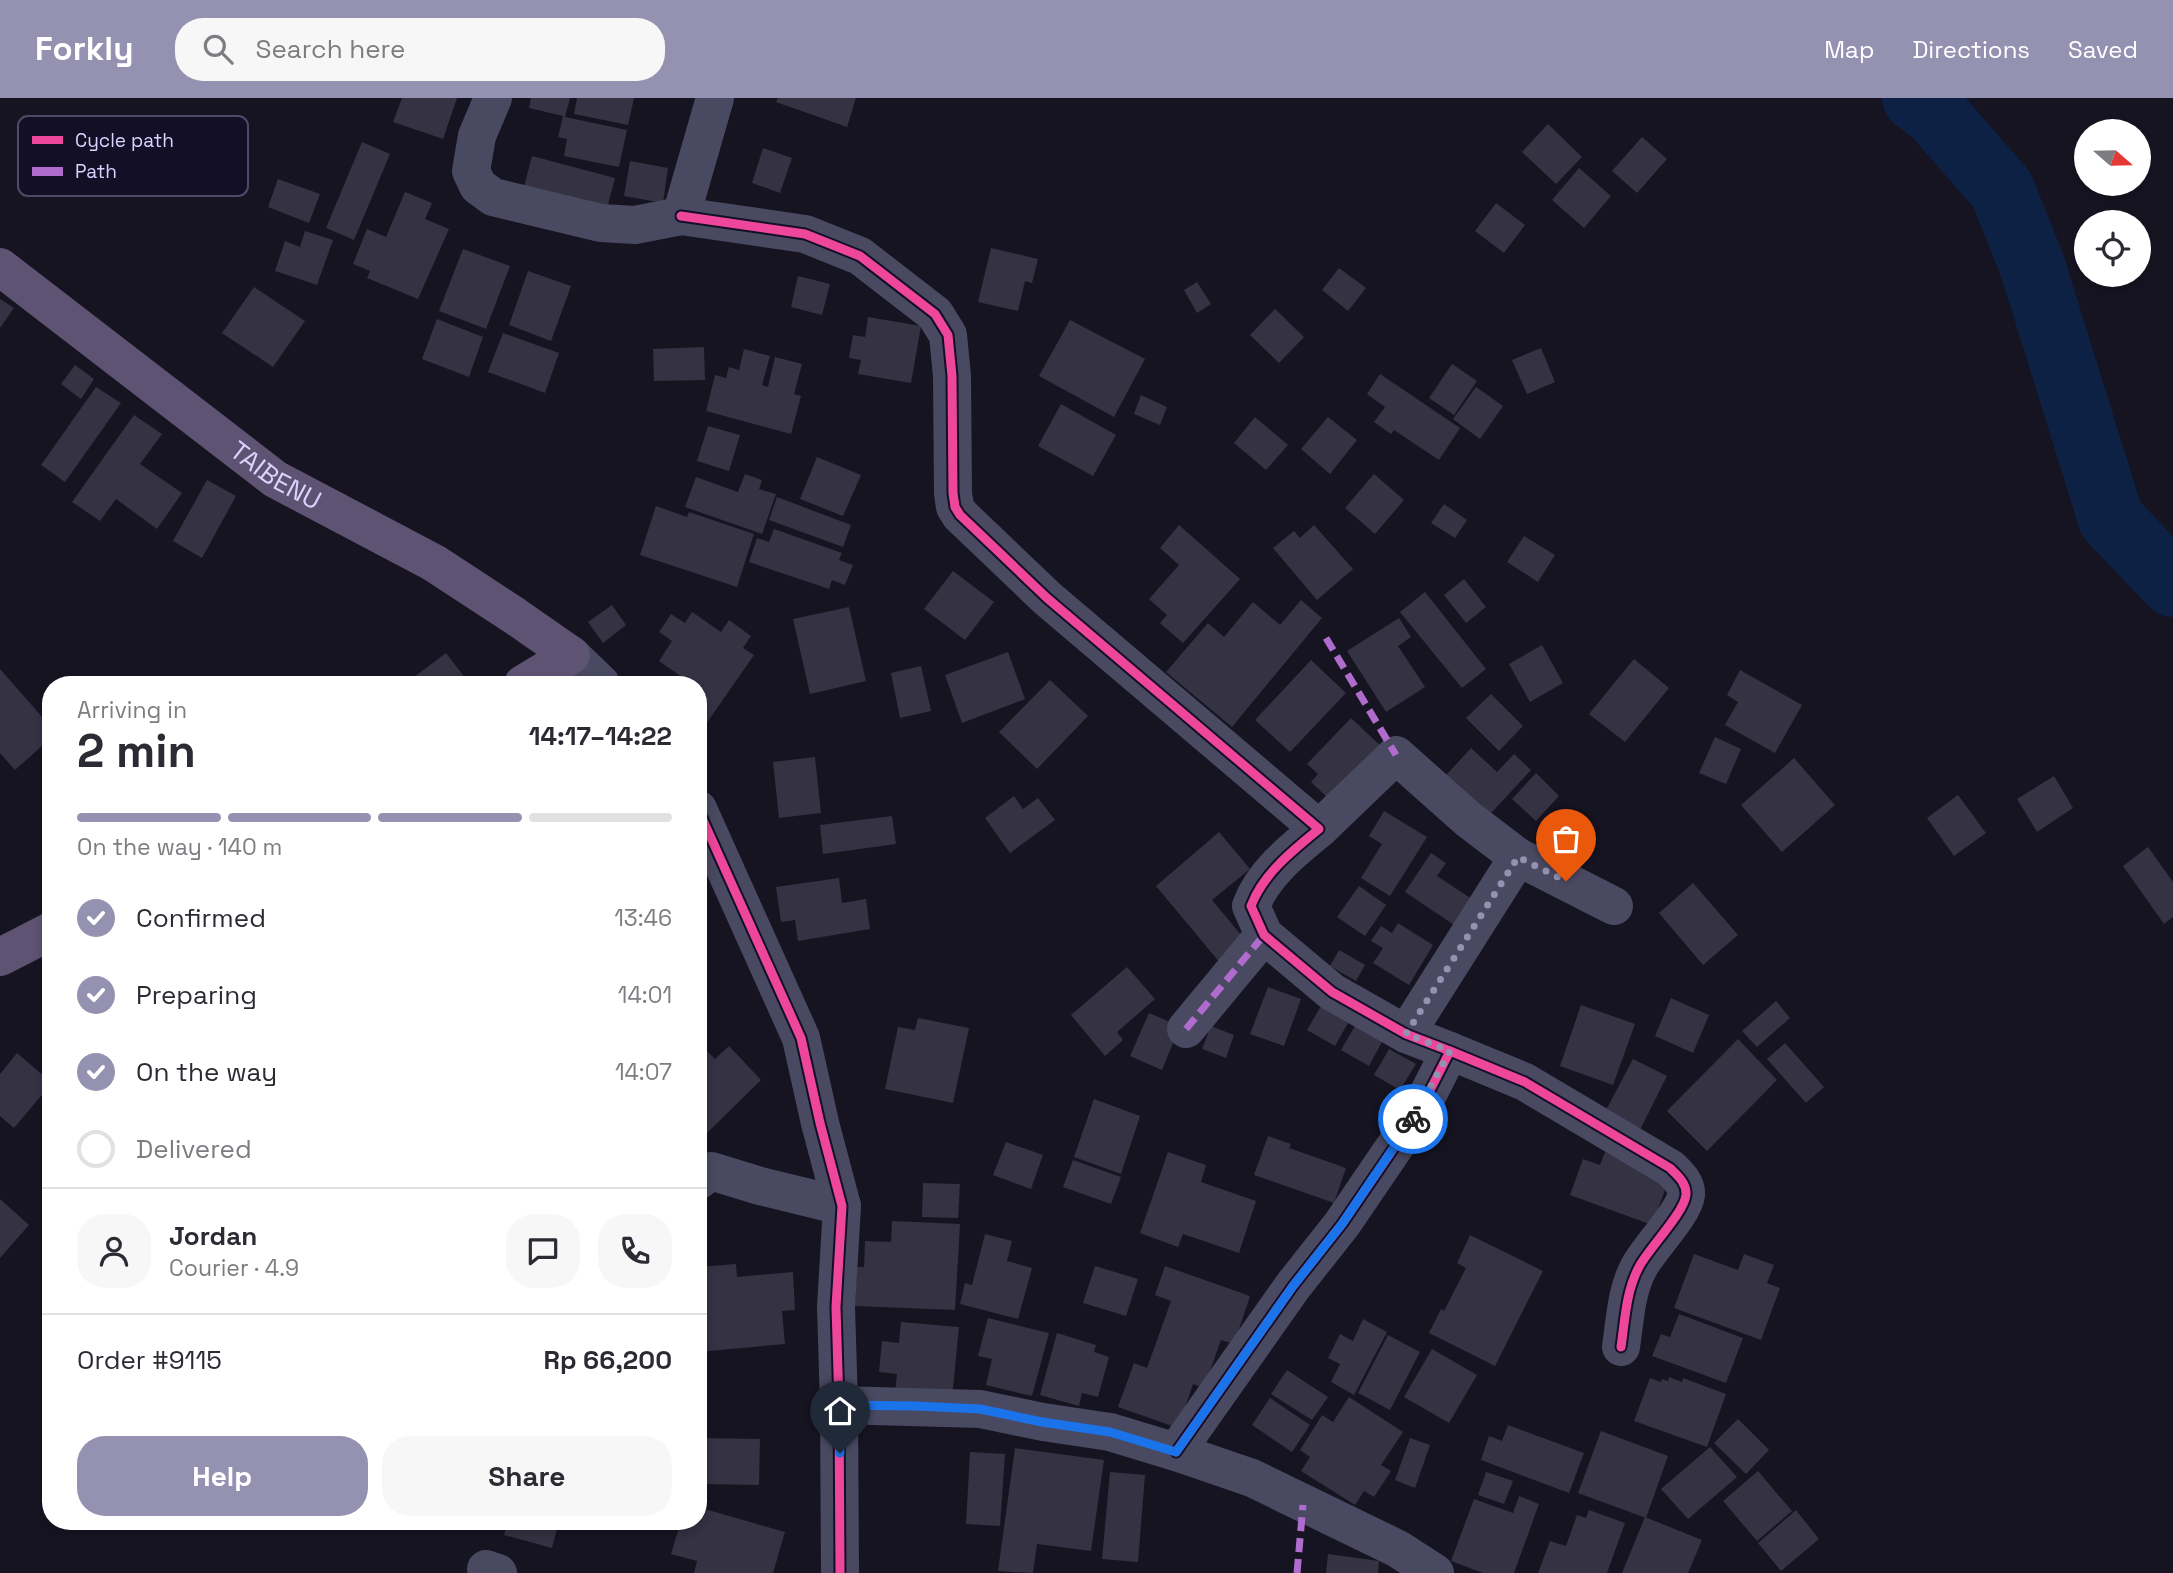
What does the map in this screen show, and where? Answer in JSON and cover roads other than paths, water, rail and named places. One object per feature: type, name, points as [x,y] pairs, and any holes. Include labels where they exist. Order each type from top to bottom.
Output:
[{"type":"main road","name":"TAIBENU","points":[[0,267],[275,479],[435,563],[571,655]]},
{"type":"main road","points":[[536,676],[571,655]]},
{"type":"main road","points":[[0,957],[42,936]]},
{"type":"street","points":[[493,98],[477,136],[471,171],[478,187],[493,197],[601,223],[635,225],[681,216],[806,234],[860,256],[935,314],[948,335],[953,376],[953,493],[955,507],[960,515],[1047,598],[1319,829]]},
{"type":"street","points":[[681,216],[715,98]]},
{"type":"street","points":[[571,655],[593,676]]},
{"type":"street","points":[[1614,906],[1518,857],[1468,820],[1396,755],[1273,870],[1251,906],[1264,935],[1332,992],[1406,1034],[1525,1082],[1670,1168],[1682,1179],[1686,1193],[1682,1207],[1649,1250],[1628,1293],[1621,1347]]},
{"type":"street","points":[[707,829],[801,1038],[842,1206],[836,1307],[841,1573]]},
{"type":"street","points":[[1406,1034],[1518,857]]},
{"type":"street","points":[[1186,1029],[1264,935]]},
{"type":"street","points":[[1176,1452],[1293,1286],[1342,1224],[1421,1108],[1450,1051]]},
{"type":"street","points":[[707,1171],[842,1206]]},
{"type":"street","points":[[839,1405],[980,1409],[1110,1432],[1252,1478],[1398,1549],[1435,1573]]},
{"type":"waterway","points":[[1915,98],[1935,113],[2002,190],[2032,265],[2111,519],[2173,584]]}]
